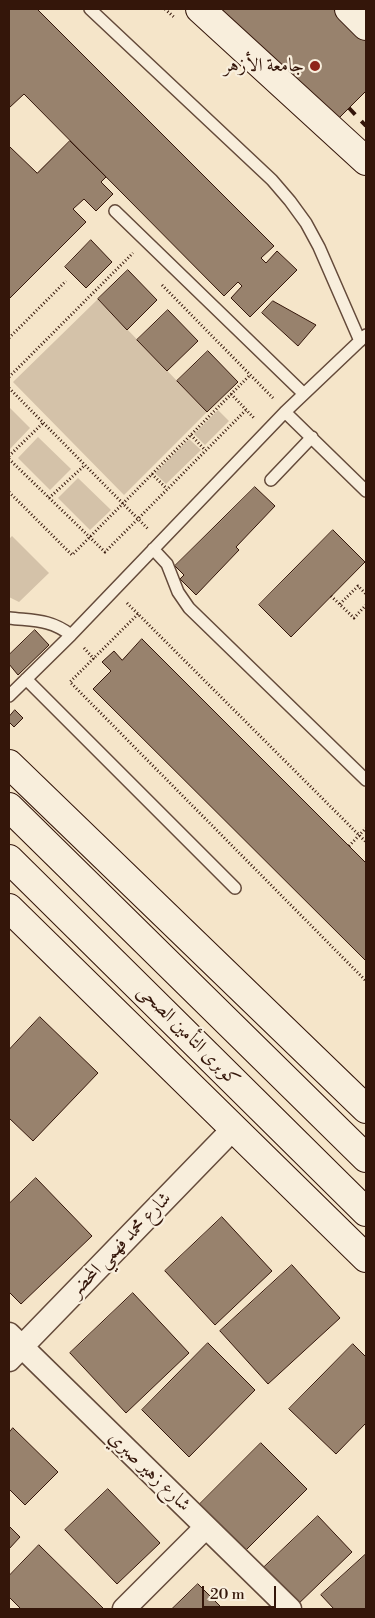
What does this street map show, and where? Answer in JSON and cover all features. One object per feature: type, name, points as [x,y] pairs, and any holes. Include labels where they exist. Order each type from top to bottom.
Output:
[{"type":"main road","points":[[349,9],[366,26]]},
{"type":"main road","points":[[189,15],[366,161]]},
{"type":"main road","points":[[9,764],[366,1109]]},
{"type":"main road","name":"كوبرى التأمين الصحى","points":[[9,807],[366,1158]]},
{"type":"main road","name":"كوبرى التأمين الصحى","points":[[9,859],[366,1212]]},
{"type":"main road","points":[[9,908],[366,1258]]},
{"type":"street","name":"شارع محمد فهمي المحضر","points":[[13,1347],[233,1129]]},
{"type":"street","name":"شارع زهير صبري","points":[[13,1347],[206,1527],[290,1609]]},
{"type":"street","points":[[124,1609],[206,1527]]},
{"type":"lane","points":[[9,696],[72,635],[266,431],[363,338],[319,247],[306,223],[290,201],[272,180],[90,9]]},
{"type":"lane","points":[[115,210],[304,394]]},
{"type":"lane","points":[[285,412],[366,491]]},
{"type":"lane","points":[[271,480],[312,437]]},
{"type":"lane","points":[[157,546],[167,564],[178,592],[189,608],[366,780]]},
{"type":"lane","points":[[9,618],[44,621],[54,624],[72,635]]},
{"type":"lane","points":[[26,679],[235,888]]},
{"type":"path","points":[[165,9],[189,15]]},
{"type":"path","points":[[9,377],[145,240]]},
{"type":"path","points":[[132,254],[139,261]]},
{"type":"path","points":[[9,338],[66,281]]},
{"type":"path","points":[[160,282],[285,412]]},
{"type":"path","points":[[9,492],[72,555],[250,375]]},
{"type":"path","points":[[9,388],[138,519],[157,546]]},
{"type":"path","points":[[231,394],[266,431]]},
{"type":"path","points":[[43,423],[9,458],[105,552],[246,410]]},
{"type":"path","points":[[191,435],[205,450]]},
{"type":"path","points":[[48,498],[85,465]]},
{"type":"path","points":[[152,474],[167,489]]},
{"type":"path","points":[[340,604],[358,586],[366,594]]},
{"type":"path","points":[[331,596],[354,618],[366,605]]},
{"type":"path","points":[[366,842],[138,614],[70,682],[366,981]]},
{"type":"path","points":[[349,846],[366,828]]},
{"type":"shaded area","points":[[98,299],[207,412],[124,495],[13,382]]},
{"type":"shaded area","points":[[9,407],[30,428],[10,449],[9,448]]},
{"type":"shaded area","points":[[218,410],[229,421],[205,445],[194,434]]},
{"type":"shaded area","points":[[38,437],[71,469],[50,490],[18,458]]},
{"type":"shaded area","points":[[189,439],[201,450],[166,484],[155,473]]},
{"type":"shaded area","points":[[78,478],[111,510],[90,530],[58,498]]},
{"type":"shaded area","points":[[12,536],[49,573],[19,602],[9,597],[9,539]]},
{"type":"building","points":[[9,9],[37,9],[274,246],[261,258],[266,263],[277,251],[297,270],[250,317],[231,298],[242,286],[238,282],[224,296],[24,94],[9,108]]},
{"type":"building","name":"جامعة الأزهر","points":[[202,9],[333,9],[366,41],[366,91],[329,128]]},
{"type":"building","points":[[70,141],[106,177],[101,182],[113,194],[96,211],[84,199],[73,209],[86,222],[9,299],[9,149],[10,147],[37,173]]},
{"type":"building","points":[[91,240],[112,262],[86,288],[65,267]]},
{"type":"building","points":[[128,270],[157,300],[127,330],[98,299]]},
{"type":"building","points":[[273,301],[316,325],[298,346],[262,313]]},
{"type":"building","points":[[168,310],[198,341],[167,371],[137,340]]},
{"type":"building","points":[[208,351],[238,382],[207,412],[177,381]]},
{"type":"building","points":[[255,487],[275,506],[236,547],[239,550],[196,595],[180,579],[184,575],[175,566]]},
{"type":"building","points":[[333,530],[365,562],[291,637],[259,605]]},
{"type":"building","points":[[35,630],[49,645],[18,675],[9,664],[9,655]]},
{"type":"building","points":[[142,639],[366,863],[366,961],[93,689],[111,671],[102,662],[114,651],[122,660]]},
{"type":"building","points":[[15,710],[23,718],[14,727],[9,722],[9,717]]},
{"type":"building","points":[[40,1017],[98,1073],[33,1141],[9,1118],[9,1050]]},
{"type":"building","points":[[36,1178],[92,1236],[21,1304],[9,1292],[9,1204]]},
{"type":"building","points":[[222,1217],[272,1271],[215,1325],[165,1271]]},
{"type":"building","points":[[292,1265],[340,1318],[268,1384],[220,1331]]},
{"type":"building","points":[[133,1293],[189,1353],[126,1413],[70,1353]]},
{"type":"building","points":[[208,1343],[255,1390],[189,1457],[142,1410]]},
{"type":"building","points":[[353,1344],[366,1357],[366,1423],[336,1454],[289,1409]]},
{"type":"building","points":[[13,1428],[58,1472],[25,1505],[9,1489],[9,1433]]},
{"type":"building","points":[[261,1443],[307,1489],[240,1556],[194,1510]]},
{"type":"building","points":[[108,1489],[160,1543],[117,1584],[65,1530]]},
{"type":"building","points":[[318,1516],[352,1552],[293,1609],[258,1573]]},
{"type":"building","points":[[9,1526],[20,1537],[9,1549]]},
{"type":"building","points":[[39,1545],[104,1609],[21,1609],[9,1597],[9,1576]]},
{"type":"building","points":[[366,1554],[366,1609],[334,1609],[321,1595]]},
{"type":"building","points":[[198,1584],[223,1609],[172,1609]]},
{"type":"railway","points":[[349,108],[366,126]]},
{"type":"place","name":"جامعة الأزهر","points":[[315,66]]}]
